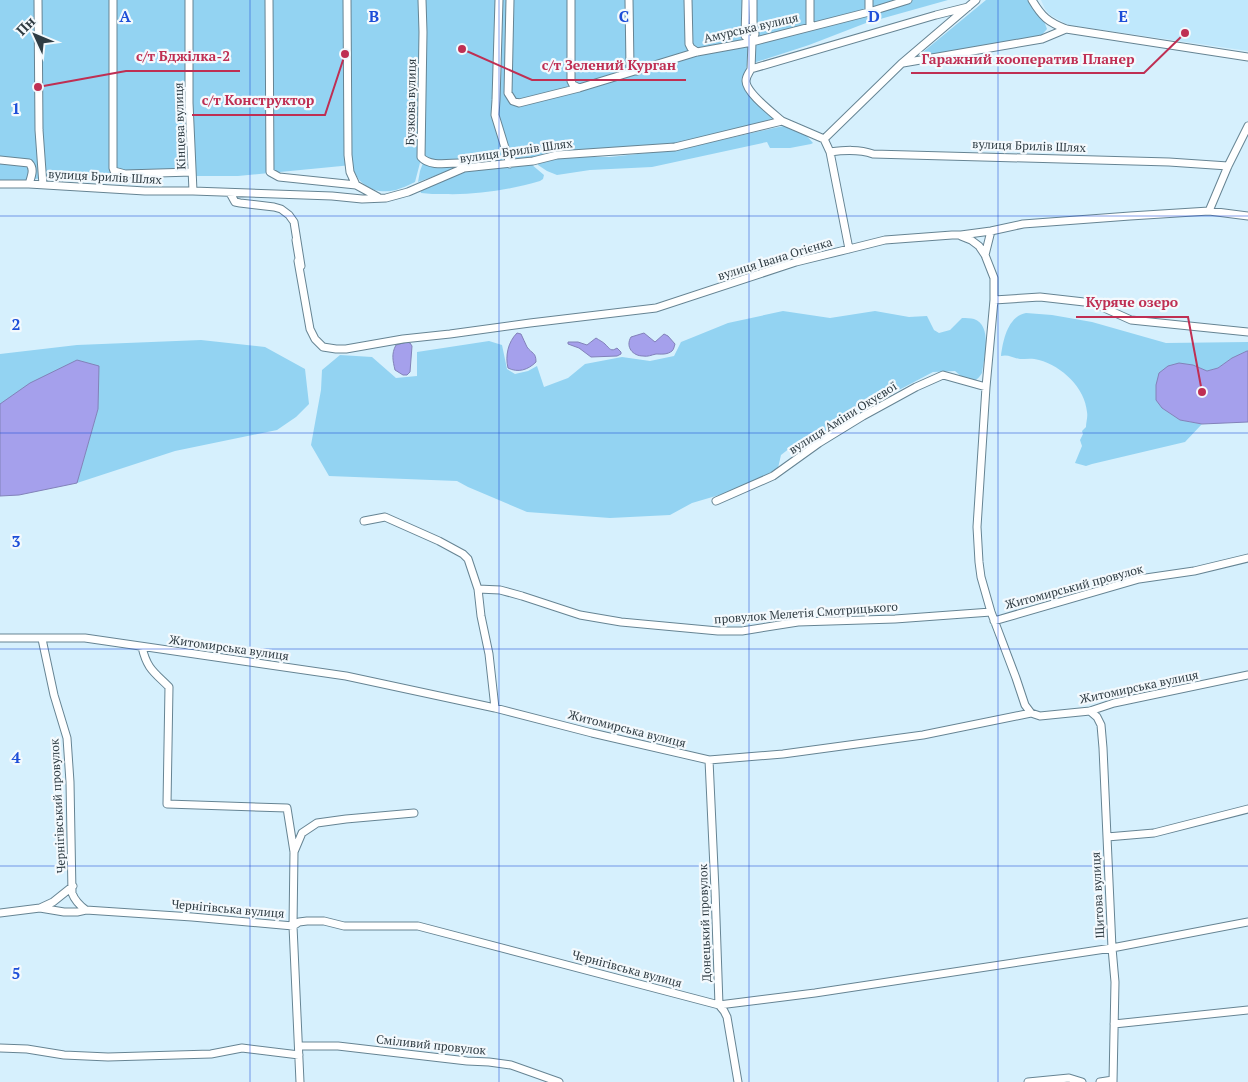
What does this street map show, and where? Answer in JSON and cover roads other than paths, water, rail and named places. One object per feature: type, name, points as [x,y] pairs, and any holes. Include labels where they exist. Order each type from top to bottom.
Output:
[{"type":"street","points":[[38,0],[39,130],[43,185]]},
{"type":"street","points":[[113,0],[112,168],[114,171],[125,174],[192,172]]},
{"type":"street","name":"Кінцева вулиця","points":[[189,0],[189,104],[193,191]]},
{"type":"street","points":[[269,0],[270,172],[279,177],[356,185],[378,197]]},
{"type":"street","points":[[347,0],[348,155],[350,172],[356,185]]},
{"type":"street","name":"Бузкова вулиця","points":[[422,0],[421,157],[426,162],[432,163],[460,163],[464,168]]},
{"type":"street","points":[[499,0],[495,115],[510,164]]},
{"type":"street","name":"Амурська вулиця","points":[[510,0],[508,93],[513,101],[519,103],[579,88],[697,52],[752,42],[908,0]]},
{"type":"street","points":[[572,0],[571,81],[574,87],[579,88]]},
{"type":"street","points":[[629,0],[630,67],[637,70]]},
{"type":"street","points":[[688,0],[689,44],[690,48],[697,52]]},
{"type":"street","points":[[746,0],[746,36],[752,42]]},
{"type":"street","points":[[753,0],[752,22],[755,34],[752,42],[751,69],[746,78],[748,87],[782,121],[824,139],[830,152],[849,249]]},
{"type":"street","points":[[810,0],[810,26]]},
{"type":"street","points":[[869,0],[869,12]]},
{"type":"street","points":[[824,139],[901,64],[976,0]]},
{"type":"street","points":[[1032,0],[1046,19],[1054,25],[1066,29],[1248,57]]},
{"type":"street","points":[[751,69],[968,7]]},
{"type":"street","points":[[901,64],[1042,39],[1066,29]]},
{"type":"street","name":"вулиця Брилів Шлях","points":[[0,184],[362,199],[386,198],[408,192],[464,168],[533,162],[558,155],[675,148],[782,121]]},
{"type":"street","points":[[1209,211],[1248,126]]},
{"type":"street","name":"вулиця Брилів Шлях","points":[[830,152],[841,150],[864,151],[873,154],[1160,162],[1228,166]]},
{"type":"street","points":[[0,160],[29,163],[33,170],[29,184]]},
{"type":"street","points":[[230,193],[235,202],[274,207],[281,209],[292,218],[314,337]]},
{"type":"street","name":"вулиця Івана Огієнка","points":[[314,337],[323,347],[346,349],[403,339],[656,308],[796,262],[885,240],[960,235],[1023,224],[1130,216],[1209,211],[1248,216]]},
{"type":"street","points":[[985,255],[991,231]]},
{"type":"street","points":[[960,235],[979,246],[985,255],[994,278],[977,527],[980,569],[991,612],[1025,705],[1031,713]]},
{"type":"street","points":[[296,240],[297,248],[314,337],[297,250],[296,240]]},
{"type":"street","points":[[298,261],[304,289],[314,337],[310,327],[298,261]]},
{"type":"street","points":[[994,300],[1040,297],[1093,303],[1131,320],[1248,332]]},
{"type":"street","name":"вулиця Аміни Окуєвої","points":[[716,501],[773,476],[819,443],[863,416],[943,374],[986,387]]},
{"type":"street","points":[[364,521],[385,517],[439,541],[463,554],[468,559],[478,588],[481,616],[489,654],[495,708]]},
{"type":"street","name":"Житомирський провулок","points":[[994,620],[1139,580],[1194,571],[1248,558]]},
{"type":"street","name":"провулок Мелетія Смотрицького","points":[[478,588],[500,590],[580,615],[621,622],[718,631],[742,631],[798,622],[895,619],[991,612]]},
{"type":"street","name":"Житомирська вулиця","points":[[0,638],[85,638],[346,676],[495,708],[709,760],[784,754],[923,735],[1031,713],[1040,716],[1090,711],[1114,703],[1248,675]]},
{"type":"street","name":"Чернігівський провулок","points":[[42,639],[54,695],[67,738],[70,782],[72,893],[74,900],[86,910]]},
{"type":"street","points":[[142,647],[145,661],[152,671],[170,687],[167,804],[287,808],[294,852],[293,926],[300,1082]]},
{"type":"street","name":"Щитова вулиця","points":[[1090,711],[1097,717],[1101,725],[1103,748],[1115,982],[1113,1081]]},
{"type":"street","name":"Донецький провулок","points":[[709,760],[719,1005],[727,1017],[738,1082]]},
{"type":"street","points":[[1107,837],[1154,832],[1248,810]]},
{"type":"street","points":[[294,852],[302,833],[317,823],[414,813]]},
{"type":"street","points":[[290,828],[302,833]]},
{"type":"street","points":[[40,908],[53,902],[73,886]]},
{"type":"street","name":"Чернігівська вулиця","points":[[0,913],[40,908],[64,912],[86,910],[293,926],[307,921],[324,921],[344,926],[418,926],[719,1005],[815,993],[1112,948],[1248,922]]},
{"type":"street","points":[[1114,1024],[1248,1010]]},
{"type":"street","name":"Сміливий провулок","points":[[299,1046],[338,1046],[511,1065],[559,1082]]},
{"type":"street","points":[[0,1048],[27,1049],[64,1055],[108,1057],[210,1054],[242,1048],[299,1055]]},
{"type":"street","points":[[1028,1082],[1069,1078],[1082,1082]]},
{"type":"street","points":[[1100,1082],[1113,1081]]},
{"type":"place","name":"Гаражний кооператив Планер","points":[[1185,33]]},
{"type":"place","name":"с/т Зелений Курган","points":[[462,49]]},
{"type":"place","name":"с/т Конструктор","points":[[345,54]]},
{"type":"place","name":"с/т Бджілка-2","points":[[38,87]]},
{"type":"place","name":"Куряче озеро","points":[[1202,392]]}]
